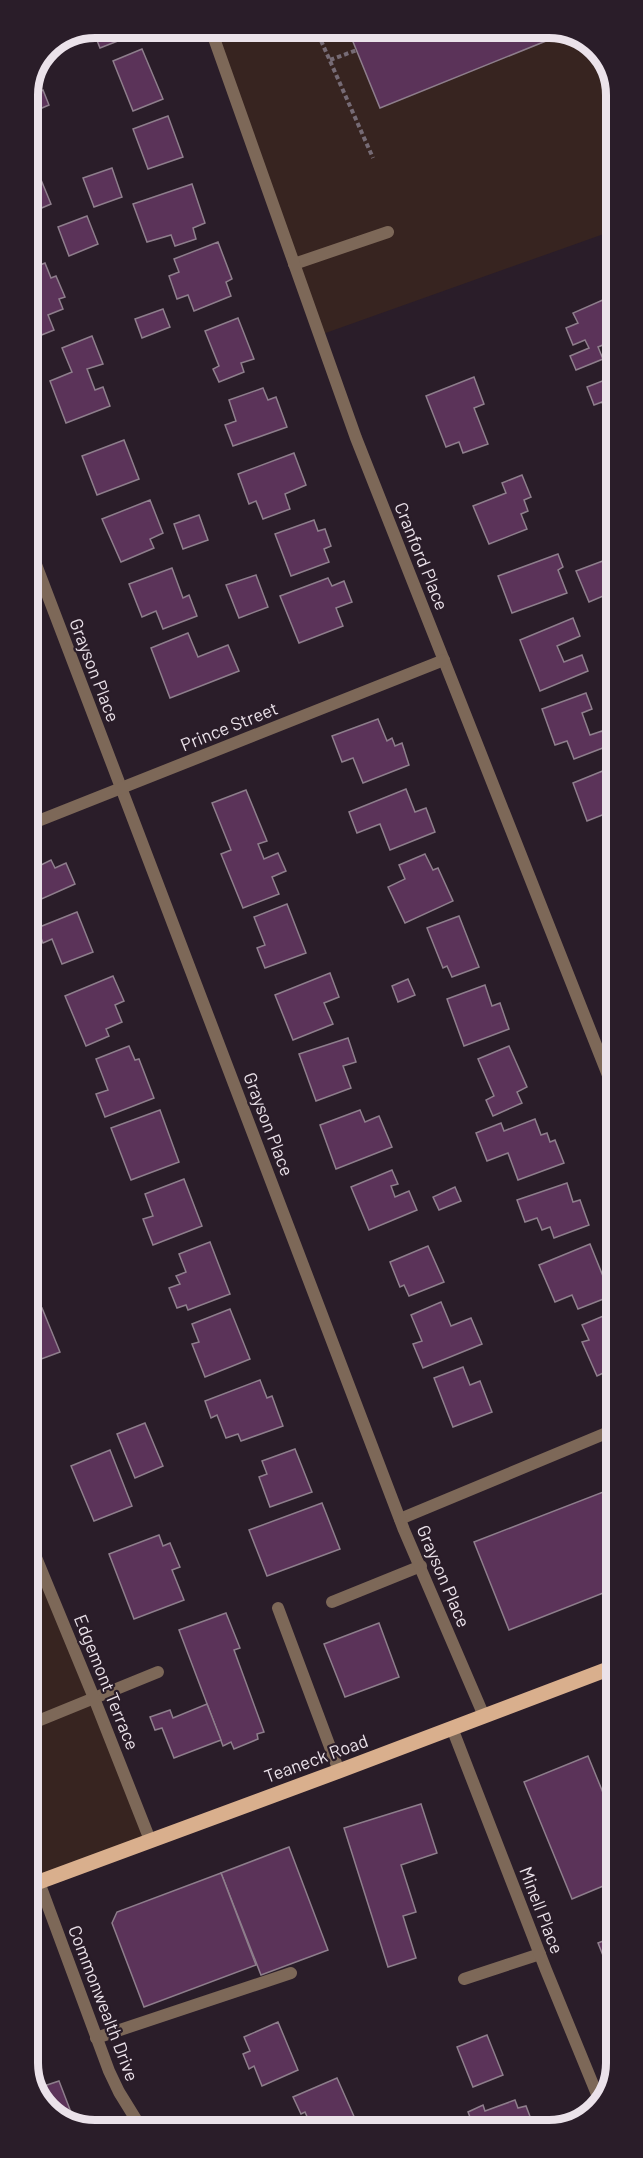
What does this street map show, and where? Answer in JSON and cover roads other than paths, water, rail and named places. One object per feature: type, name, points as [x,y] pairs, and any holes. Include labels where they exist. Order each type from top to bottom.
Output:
[{"type":"main road","name":"Teaneck Road","points":[[38,1882],[606,1670]]},
{"type":"street","name":"Cranford Place","points":[[214,38],[356,438],[606,1070]]},
{"type":"street","points":[[294,264],[388,232]]},
{"type":"street","name":"Grayson Place","points":[[38,570],[400,1519],[484,1716]]},
{"type":"street","name":"Prince Street","points":[[38,821],[444,660]]},
{"type":"street","points":[[400,1519],[606,1434]]},
{"type":"street","name":"Edgemont Terrace","points":[[38,1562],[150,1840]]},
{"type":"street","points":[[332,1602],[421,1566]]},
{"type":"street","points":[[278,1608],[339,1771]]},
{"type":"street","points":[[38,1721],[158,1672]]},
{"type":"street","name":"Minell Place","points":[[452,1728],[597,2094]]},
{"type":"street","name":"Commonwealth Drive","points":[[38,1896],[118,2092],[135,2120]]},
{"type":"street","points":[[464,1978],[540,1954]]},
{"type":"street","points":[[96,2038],[291,1973]]}]
